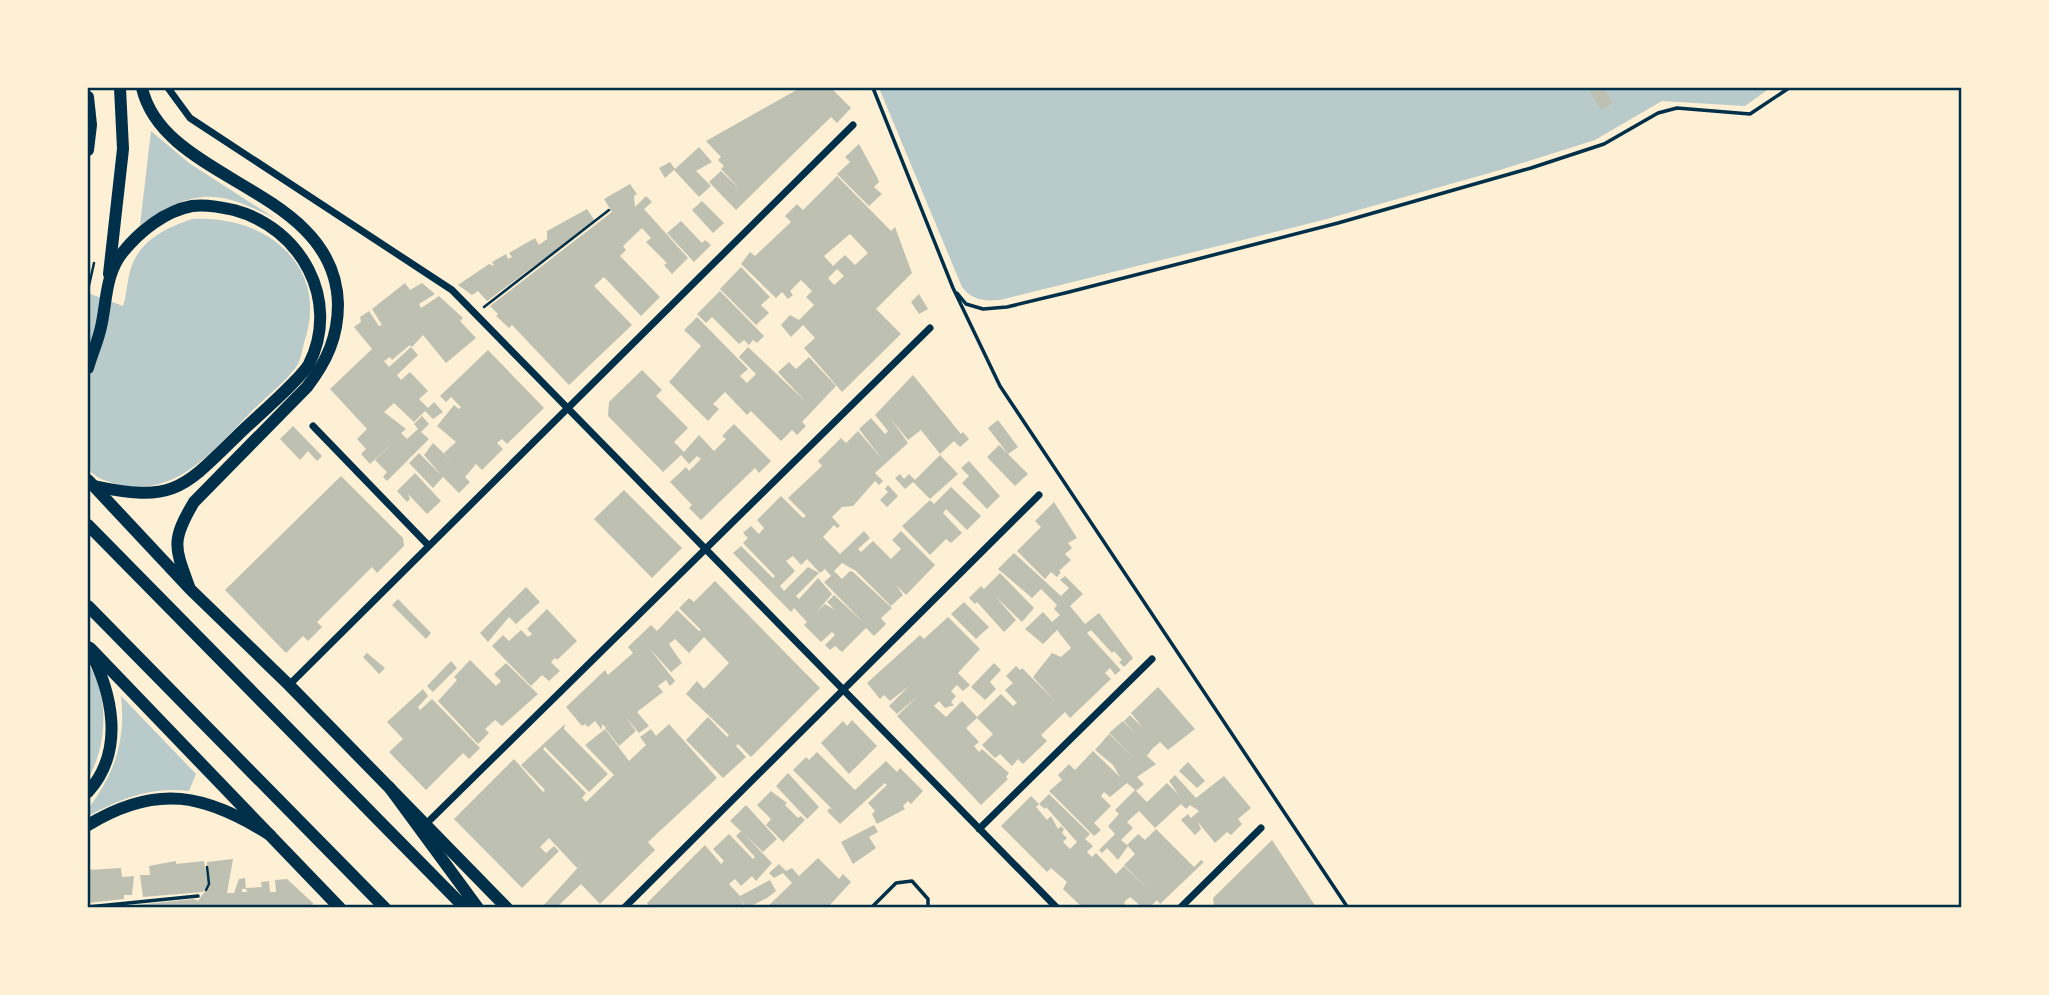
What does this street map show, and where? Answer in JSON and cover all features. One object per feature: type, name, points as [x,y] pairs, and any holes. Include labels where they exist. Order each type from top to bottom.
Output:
[{"type":"main road","points":[[88,368],[107,300],[123,149],[120,88]]},
{"type":"main road","points":[[142,88],[145,102],[177,140],[299,223],[327,259],[338,297],[336,333],[322,367],[307,387],[194,502],[181,523],[176,551],[190,589]]},
{"type":"main road","points":[[88,97],[91,125],[88,150]]},
{"type":"main road","points":[[91,483],[128,493],[159,493],[177,488],[193,479],[308,366],[322,317],[313,276],[294,247],[265,222],[227,208],[195,205],[162,217],[138,235],[109,274]]},
{"type":"main road","points":[[91,483],[190,589],[289,684],[507,908]]},
{"type":"main road","points":[[88,525],[465,908]]},
{"type":"main road","points":[[88,606],[384,908]]},
{"type":"main road","points":[[88,646],[110,696],[112,722],[108,750],[97,782],[88,792]]},
{"type":"main road","points":[[88,646],[340,908]]},
{"type":"main road","points":[[389,787],[478,908]]},
{"type":"main road","points":[[88,825],[129,805],[169,799],[214,804],[270,835]]},
{"type":"street","points":[[168,88],[190,118],[430,275],[476,313],[1057,908]]},
{"type":"street","points":[[289,684],[853,125]]},
{"type":"street","points":[[427,823],[703,548],[930,328]]},
{"type":"street","points":[[313,426],[429,546]]},
{"type":"street","points":[[624,908],[842,688],[1039,495]]},
{"type":"street","points":[[979,829],[1152,659]]},
{"type":"street","points":[[1180,908],[1261,828]]},
{"type":"lane","points":[[873,88],[953,288],[999,386],[1348,908]]},
{"type":"lane","points":[[953,288],[966,304],[984,309],[1007,307],[1338,223],[1531,168],[1604,144],[1658,113],[1677,108],[1750,114],[1789,88]]},
{"type":"lane","points":[[871,908],[896,883],[912,881],[928,899],[928,908]]},
{"type":"lane","points":[[88,907],[198,896]]},
{"type":"path","points":[[476,313],[609,210]]},
{"type":"path","points":[[88,290],[96,254]]},
{"type":"path","points":[[198,896],[209,884],[207,867]]},
{"type":"shaded area","points":[[879,88],[1770,88],[1745,106],[1662,101],[1595,140],[1500,170],[1323,220],[1000,300],[989,300],[975,298],[962,287]]},
{"type":"shaded area","points":[[151,131],[189,163],[276,219],[238,202],[206,197],[176,204],[140,225]]},
{"type":"shaded area","points":[[192,219],[219,220],[244,225],[267,236],[286,250],[300,269],[308,290],[310,315],[300,359],[283,382],[195,466],[161,484],[142,487],[112,483],[99,478],[88,469],[88,293],[123,306],[131,268],[141,250],[155,236]]},
{"type":"shaded area","points":[[88,664],[100,691],[103,721],[99,751],[88,779]]},
{"type":"shaded area","points":[[121,696],[196,774],[189,791],[161,790],[136,795],[88,816],[88,809],[112,769],[120,742]]},
{"type":"building","points":[[800,88],[831,88],[851,108],[837,123],[831,117],[736,210],[709,182],[721,171],[740,189],[721,169],[724,166],[718,160],[721,157],[706,141]]},
{"type":"building","points":[[1588,88],[1604,88],[1613,103],[1601,110]]},
{"type":"building","points":[[859,144],[879,182],[874,187],[882,194],[869,206],[837,174],[850,162],[845,157]]},
{"type":"building","points":[[699,147],[712,162],[696,171],[711,186],[699,197],[674,170],[665,178],[659,168],[670,162],[675,169]]},
{"type":"building","points":[[837,176],[891,231],[895,227],[912,273],[876,309],[901,334],[842,392],[804,348],[815,338],[803,325],[791,337],[781,325],[790,315],[799,320],[814,305],[806,297],[812,291],[801,280],[790,291],[793,295],[788,299],[782,292],[776,298],[741,264],[750,252],[755,256],[791,222],[785,216],[797,204],[803,210]],"holes":[[[850,234],[868,253],[855,265],[845,255],[833,266],[824,256]],[[837,269],[844,276],[834,285],[828,278]]]},
{"type":"building","points":[[630,184],[637,194],[634,196],[635,207],[646,196],[652,202],[644,209],[688,258],[672,274],[664,265],[667,263],[646,242],[651,238],[642,228],[623,246],[626,250],[620,256],[660,297],[641,316],[604,277],[594,286],[632,325],[569,385],[512,325],[509,328],[496,316],[498,314],[490,306],[612,212],[604,199]]},
{"type":"building","points":[[702,201],[724,223],[713,233],[692,210]]},
{"type":"building","points":[[587,209],[595,221],[487,301],[478,291],[472,295],[458,285],[489,264],[494,266],[492,262],[506,254],[508,259],[512,257],[509,253],[535,238],[539,245],[547,239],[547,231]]},
{"type":"building","points":[[681,221],[702,243],[705,240],[711,245],[694,262],[667,233]]},
{"type":"building","points":[[741,267],[770,297],[761,305],[769,313],[756,325],[720,289]]},
{"type":"building","points":[[405,283],[410,290],[422,283],[435,294],[419,304],[421,308],[439,296],[463,318],[460,321],[476,338],[446,363],[423,335],[412,347],[410,345],[392,360],[390,357],[384,361],[389,367],[411,347],[418,355],[397,375],[401,380],[410,372],[428,391],[419,399],[428,408],[434,402],[443,412],[433,419],[425,411],[414,422],[394,403],[384,412],[406,429],[401,433],[407,439],[418,429],[414,424],[422,416],[429,424],[421,432],[429,439],[387,481],[383,477],[387,472],[375,460],[397,439],[370,464],[361,454],[366,449],[357,439],[367,429],[330,389],[372,349],[354,327],[361,322],[360,317],[369,311],[379,326],[382,325],[372,309]]},
{"type":"building","points":[[720,291],[764,336],[757,343],[753,340],[749,345],[744,340],[739,344],[712,317],[706,323],[697,314]]},
{"type":"building","points":[[919,294],[928,309],[919,314],[911,302]]},
{"type":"building","points":[[697,317],[748,369],[740,376],[747,383],[756,374],[739,357],[748,347],[805,401],[778,372],[789,362],[796,369],[809,357],[836,386],[802,422],[806,426],[797,435],[792,430],[781,441],[751,411],[747,415],[725,392],[713,404],[719,409],[708,421],[669,382],[701,346],[684,330]]},
{"type":"building","points":[[488,350],[544,408],[507,444],[502,439],[497,443],[503,449],[482,470],[476,464],[465,477],[470,482],[459,493],[443,477],[433,488],[409,463],[419,453],[441,475],[424,455],[433,443],[454,463],[444,453],[456,442],[437,426],[454,405],[459,409],[461,407],[451,397],[446,402],[440,396]]},
{"type":"building","points":[[642,370],[662,390],[656,396],[688,428],[674,442],[684,452],[699,435],[714,451],[726,439],[722,436],[734,424],[771,461],[759,473],[755,468],[701,520],[689,508],[692,505],[670,482],[686,467],[689,471],[701,459],[697,456],[689,464],[681,455],[663,472],[608,416],[609,402]]},
{"type":"building","points":[[913,375],[961,434],[963,432],[969,439],[960,447],[954,441],[940,454],[921,430],[908,440],[891,419],[908,443],[875,473],[883,481],[879,485],[875,481],[853,506],[842,507],[832,517],[840,526],[837,528],[834,525],[823,537],[840,554],[864,531],[870,538],[858,549],[861,552],[873,541],[891,559],[901,549],[892,540],[901,531],[935,565],[906,595],[896,585],[903,595],[891,606],[856,571],[842,563],[834,571],[842,579],[850,571],[853,572],[892,608],[881,618],[886,624],[874,636],[866,628],[842,652],[835,646],[830,650],[825,645],[835,635],[832,632],[821,642],[804,625],[807,622],[794,608],[791,612],[733,553],[741,546],[773,578],[775,576],[743,543],[748,538],[743,533],[751,526],[759,534],[764,528],[757,520],[781,496],[803,518],[806,516],[788,498],[822,466],[818,461],[841,438],[846,443],[858,431],[882,459],[859,429],[871,418],[885,434],[888,431],[875,415]],"holes":[[[793,556],[801,565],[807,559],[820,573],[825,569],[831,576],[824,582],[864,623],[834,595],[827,602],[835,610],[825,604],[816,613],[832,594],[818,578],[799,599],[796,596],[819,573],[808,567],[784,591],[780,586],[795,571],[786,561]]]},
{"type":"building","points":[[998,420],[1018,447],[1008,454],[988,428]]},
{"type":"building","points":[[293,426],[322,456],[317,461],[308,451],[300,460],[280,439]]},
{"type":"building","points":[[999,445],[1028,474],[1015,486],[987,457]]},
{"type":"building","points":[[940,455],[958,474],[930,499],[913,482],[905,489],[895,478],[900,474],[904,479],[909,474],[915,480]]},
{"type":"building","points":[[969,461],[1000,496],[987,509],[962,483],[969,476],[961,468]]},
{"type":"building","points":[[415,473],[441,501],[427,514],[408,494],[410,499],[407,502],[397,491]]},
{"type":"building","points":[[341,476],[403,538],[404,546],[377,573],[372,567],[317,622],[322,627],[308,641],[303,636],[286,653],[225,590]]},
{"type":"building","points":[[888,485],[898,496],[887,507],[880,500],[888,492],[885,489]]},
{"type":"building","points":[[951,487],[981,516],[967,530],[946,509],[943,513],[962,533],[951,543],[946,539],[930,555],[902,526],[930,500],[934,504]]},
{"type":"building","points":[[624,490],[682,548],[652,578],[594,519]]},
{"type":"building","points":[[1054,502],[1077,538],[1068,543],[1072,548],[1065,554],[1071,560],[1059,571],[1061,572],[1057,577],[1051,572],[1045,579],[1017,551],[1041,527],[1035,521]]},
{"type":"building","points":[[1014,553],[1061,596],[1069,588],[1060,580],[1065,576],[1083,594],[1070,606],[1085,624],[1099,613],[1133,658],[1124,667],[1114,651],[1112,653],[1091,630],[1087,633],[1121,670],[1115,675],[1110,668],[1105,673],[1111,679],[1070,718],[1065,712],[1041,735],[1047,741],[1023,764],[1018,759],[1012,766],[1000,754],[995,758],[982,745],[993,734],[977,718],[966,728],[979,742],[974,746],[979,752],[982,749],[1009,773],[1006,777],[1008,779],[981,805],[897,716],[920,694],[897,714],[889,706],[909,686],[890,701],[884,695],[880,699],[867,683],[920,635],[924,639],[948,617],[980,649],[958,673],[970,685],[963,691],[957,685],[951,691],[956,696],[951,702],[954,705],[945,708],[939,701],[934,706],[946,717],[962,701],[977,717],[1001,694],[1013,706],[1017,703],[1005,690],[1013,683],[1006,676],[1016,666],[1020,670],[1022,668],[1054,700],[1033,677],[1052,653],[1061,657],[1071,648],[1057,630],[1043,644],[1025,629],[1043,612],[1052,622],[1060,615],[1054,609],[1057,605],[1041,589],[1032,598],[998,569]]},
{"type":"building","points":[[1000,573],[1034,608],[1022,622],[996,597],[1016,620],[1004,632],[977,602],[975,604],[969,598],[981,586],[984,589]]},
{"type":"building","points":[[715,581],[820,688],[751,757],[738,744],[736,746],[746,757],[723,778],[686,740],[708,717],[727,737],[729,735],[686,694],[697,681],[704,689],[729,663],[704,637],[689,653],[675,639],[669,644],[682,663],[671,672],[649,648],[675,681],[670,686],[666,680],[658,686],[663,692],[637,712],[649,726],[639,733],[625,716],[636,731],[619,746],[605,728],[608,724],[605,727],[602,724],[602,730],[595,721],[588,727],[585,724],[582,726],[566,707],[605,670],[608,675],[633,653],[628,647],[651,625],[657,631],[677,610],[701,630],[679,608],[689,598],[694,602]]},
{"type":"building","points":[[526,587],[540,602],[516,624],[509,617],[488,642],[480,633]]},
{"type":"building","points":[[398,599],[431,633],[426,639],[392,605]]},
{"type":"building","points":[[964,602],[989,627],[976,639],[951,614]]},
{"type":"building","points":[[547,609],[577,641],[557,660],[555,658],[551,662],[560,671],[549,681],[542,675],[531,686],[492,646],[503,635],[509,641],[521,630],[528,637],[532,634],[527,629]]},
{"type":"building","points":[[367,653],[385,668],[379,674],[363,657]]},
{"type":"building","points":[[470,660],[496,686],[501,681],[494,674],[506,663],[538,694],[502,726],[495,720],[485,729],[489,733],[478,744],[438,701],[457,680],[454,677]]},
{"type":"building","points":[[451,661],[457,668],[433,692],[427,686]]},
{"type":"building","points":[[994,663],[1001,670],[990,682],[996,689],[985,700],[971,687]]},
{"type":"building","points":[[1158,687],[1195,729],[1168,750],[1160,742],[1152,749],[1147,756],[1156,764],[1137,777],[1144,784],[1136,791],[1127,783],[1110,797],[1104,792],[1101,796],[1111,806],[1094,823],[1101,830],[1094,836],[1049,791],[1062,780],[1058,775],[1069,764],[1075,770],[1093,751],[1120,777],[1113,765],[1095,750],[1109,734],[1134,758],[1109,733],[1123,721],[1136,734],[1124,721],[1130,715],[1143,728],[1131,713]]},
{"type":"building","points":[[423,689],[428,696],[418,707],[420,710],[432,699],[480,748],[469,759],[463,753],[426,790],[389,752],[403,739],[387,722]]},
{"type":"building","points":[[852,720],[877,746],[849,774],[821,743],[843,721],[847,726]]},
{"type":"building","points":[[565,724],[564,729],[608,774],[589,792],[545,747],[543,749],[586,793],[582,798],[586,802],[614,775],[585,745],[605,729],[629,761],[646,745],[640,737],[651,729],[656,736],[669,724],[717,778],[648,842],[655,850],[600,904],[581,884],[557,907],[542,907],[584,861],[577,868],[549,838],[540,847],[546,853],[554,846],[559,851],[522,888],[454,819],[514,759],[543,792],[545,790],[521,765]]},
{"type":"building","points":[[817,752],[855,790],[886,761],[897,772],[900,768],[923,791],[911,804],[908,801],[903,806],[905,809],[877,824],[872,814],[875,811],[868,803],[887,785],[885,783],[840,824],[827,811],[830,808],[834,811],[793,770],[806,757],[809,760]]},
{"type":"building","points":[[1188,762],[1205,781],[1197,788],[1179,771]]},
{"type":"building","points":[[788,773],[819,807],[807,819],[776,786]]},
{"type":"building","points":[[1175,775],[1196,798],[1224,776],[1251,808],[1238,819],[1242,824],[1231,835],[1227,832],[1215,843],[1198,822],[1201,829],[1195,835],[1181,820],[1188,814],[1191,818],[1199,811],[1190,805],[1186,809],[1181,804],[1155,828],[1139,811],[1127,822],[1133,828],[1121,840],[1127,845],[1138,834],[1145,840],[1156,829],[1194,867],[1201,860],[1204,862],[1160,904],[1157,900],[1150,907],[1142,907],[1130,897],[1124,902],[1126,907],[1082,907],[1063,889],[1067,882],[1051,868],[1047,872],[1001,826],[1031,796],[1039,804],[1049,794],[1090,834],[1085,839],[1093,846],[1087,852],[1092,857],[1096,853],[1116,874],[1124,866],[1149,891],[1124,865],[1135,854],[1128,846],[1118,860],[1107,848],[1102,853],[1099,850],[1115,834],[1108,826],[1119,814],[1115,810],[1135,790],[1147,802],[1167,783],[1179,795],[1169,781]],"holes":[[[1039,804],[1045,809],[1046,807],[1077,842],[1070,849],[1063,842],[1067,838],[1062,833],[1064,829],[1061,826],[1058,829],[1051,816],[1047,820],[1036,807]]]},
{"type":"building","points":[[771,791],[787,803],[785,805],[798,818],[801,816],[805,820],[783,842],[766,825],[771,819],[757,805]]},
{"type":"building","points":[[746,805],[777,839],[763,852],[730,821]]},
{"type":"building","points":[[874,825],[878,832],[869,837],[876,848],[853,864],[841,842]]},
{"type":"building","points":[[741,831],[772,863],[756,881],[752,876],[741,886],[735,879],[729,884],[740,896],[744,907],[651,907],[647,903],[705,845],[721,864],[724,861],[713,849],[729,834],[753,859],[755,857],[736,836]]},
{"type":"building","points":[[1272,840],[1316,907],[1214,907],[1213,898]]},
{"type":"building","points":[[818,858],[839,879],[843,874],[851,882],[828,907],[767,907],[792,883],[783,873],[774,878],[769,873],[779,864],[786,871],[792,868],[799,876]]},
{"type":"building","points":[[233,859],[227,893],[234,893],[239,879],[245,878],[246,889],[242,889],[242,892],[247,892],[246,888],[262,887],[261,882],[269,881],[270,892],[276,892],[275,880],[287,879],[314,904],[307,907],[117,907],[194,899],[198,901],[209,885],[207,862]]},
{"type":"building","points":[[176,861],[176,864],[204,861],[208,884],[203,892],[143,897],[140,875],[150,875],[149,866]]},
{"type":"building","points":[[121,868],[122,877],[134,876],[132,895],[124,895],[124,899],[88,903],[88,870]]},
{"type":"building","points":[[770,880],[776,891],[749,907],[744,905],[740,896]]}]
